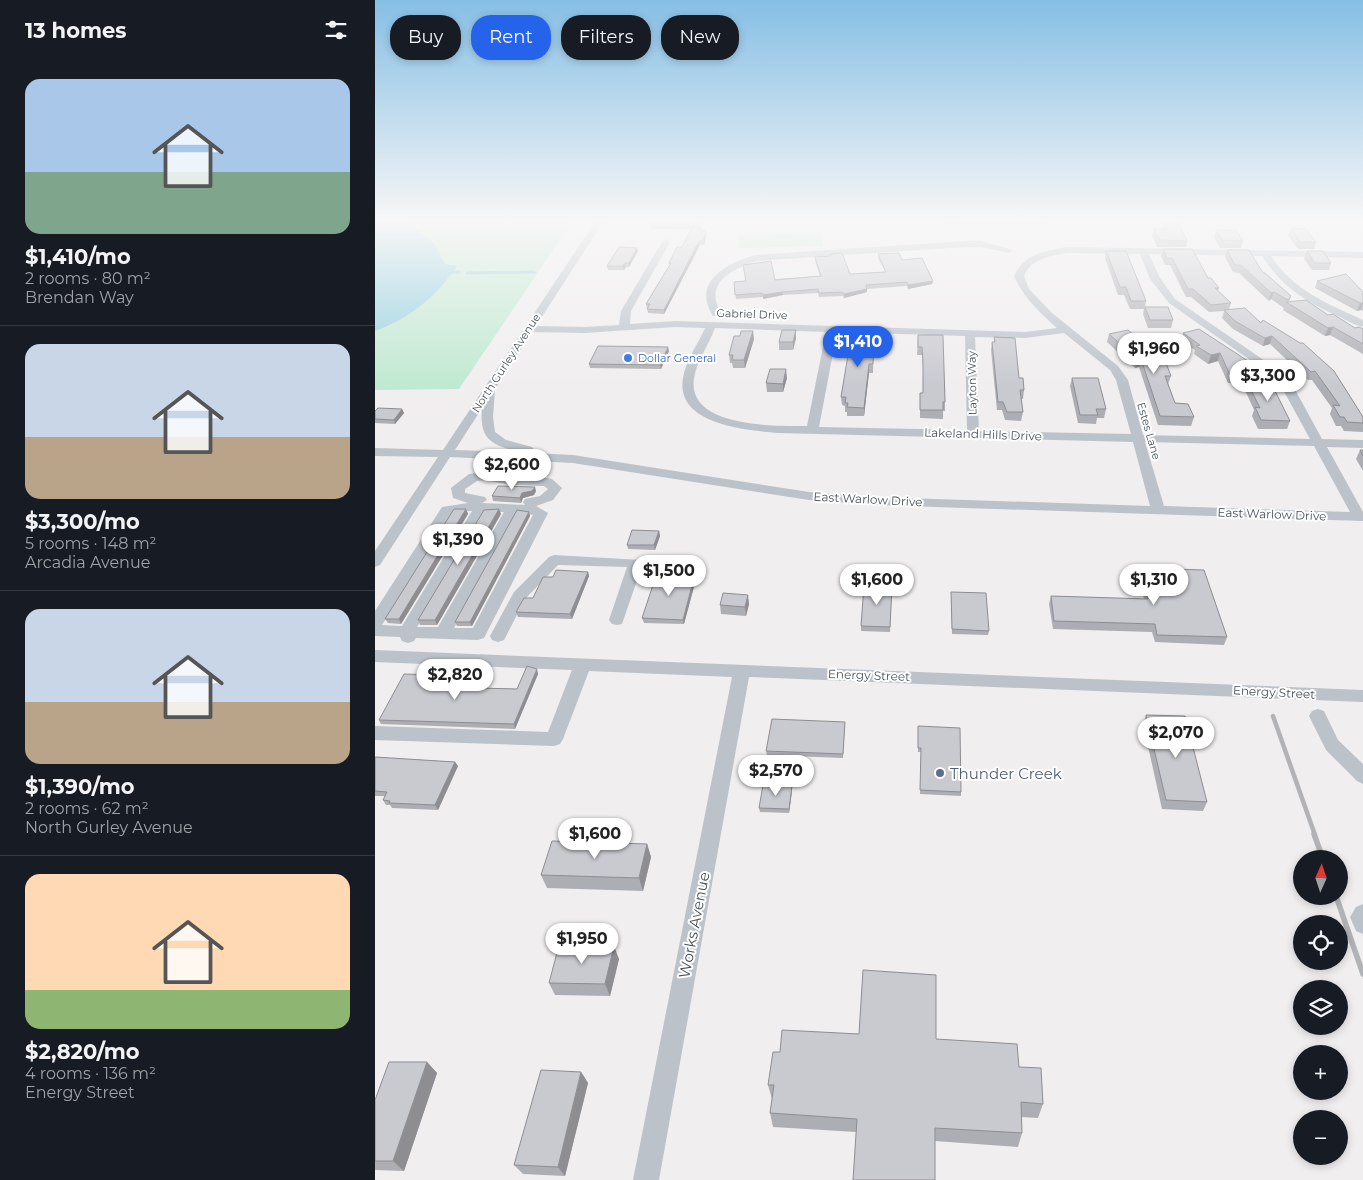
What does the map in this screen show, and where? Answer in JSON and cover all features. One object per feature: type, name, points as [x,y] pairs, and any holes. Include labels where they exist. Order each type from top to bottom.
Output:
[{"type":"street","name":"North Gurley Avenue","points":[[375,562],[563,277]]},
{"type":"street","points":[[624,328],[626,311],[646,277]]},
{"type":"street","points":[[717,314],[711,303],[711,292],[721,277]]},
{"type":"street","name":"Estes Lane","points":[[1019,277],[1021,284],[1048,315],[1064,330],[1114,368],[1121,380],[1158,510]]},
{"type":"street","points":[[1154,277],[1172,302],[1275,372],[1286,384],[1318,444],[1361,517]]},
{"type":"street","points":[[1282,277],[1307,296],[1363,324]]},
{"type":"street","name":"Gabriel Drive","points":[[529,328],[585,330],[675,324],[1025,335],[1064,330]]},
{"type":"street","name":"Lakeland Hills Drive","points":[[711,326],[689,378],[688,392],[695,405],[710,416],[732,424],[759,428],[812,430],[1363,444]]},
{"type":"street","points":[[812,430],[832,329]]},
{"type":"street","name":"Layton Way","points":[[970,333],[973,434]]},
{"type":"street","points":[[490,387],[486,427],[492,437],[500,442],[523,449],[573,459]]},
{"type":"street","name":"East Warlow Drive","points":[[375,452],[573,459],[809,496],[875,501],[1361,517]]},
{"type":"street","points":[[375,630],[409,633],[478,634],[541,513],[533,510],[513,509],[487,504],[458,496],[458,488],[474,477],[486,476],[510,480],[547,482],[555,488],[551,496],[541,502],[530,502]]},
{"type":"street","points":[[375,624],[447,510],[487,504]]},
{"type":"street","points":[[409,633],[487,504]]},
{"type":"street","points":[[443,633],[513,509]]},
{"type":"street","points":[[498,636],[519,596],[554,560],[636,563],[617,620]]},
{"type":"street","name":"Energy Street","points":[[375,656],[1363,696]]},
{"type":"street","points":[[375,733],[554,739],[583,664]]},
{"type":"street","name":"Works Avenue","points":[[646,1180],[742,670]]},
{"type":"street","points":[[1318,716],[1332,745],[1363,776]]},
{"type":"street","points":[[1363,914],[1361,917],[1363,924]]},
{"type":"green space","points":[[375,277],[535,277],[459,389],[375,390]]},
{"type":"water","points":[[375,277],[449,277],[431,297],[411,313],[375,331]]},
{"type":"building","points":[[662,277],[681,277],[664,310],[647,309],[650,304],[646,304]]},
{"type":"building","points":[[745,277],[774,277],[775,280],[809,277],[931,277],[933,281],[908,285],[907,282],[866,285],[867,289],[844,294],[843,292],[819,293],[818,289],[763,295],[762,293],[735,295],[734,282],[746,281]]},
{"type":"building","points":[[1116,277],[1136,277],[1146,301],[1131,301],[1126,287],[1120,287]]},
{"type":"building","points":[[1182,277],[1211,278],[1219,288],[1215,288],[1231,303],[1211,305],[1193,289],[1188,289]]},
{"type":"building","points":[[1254,277],[1270,277],[1291,296],[1288,300],[1274,292],[1271,293]]},
{"type":"building","points":[[1333,277],[1349,277],[1363,292],[1363,303],[1360,303],[1317,281]]},
{"type":"building","points":[[1306,300],[1328,315],[1333,314],[1355,328],[1363,329],[1363,344],[1333,327],[1328,328],[1286,302]]},
{"type":"building","points":[[1145,307],[1168,307],[1173,320],[1150,320]]},
{"type":"building","points":[[1245,308],[1261,323],[1263,320],[1303,343],[1334,371],[1363,417],[1363,423],[1347,422],[1344,417],[1340,417],[1333,405],[1340,406],[1315,371],[1311,372],[1272,336],[1265,338],[1261,336],[1235,321],[1224,310]]},
{"type":"building","points":[[1199,329],[1248,361],[1255,376],[1230,375],[1220,353],[1211,355],[1196,346],[1200,345],[1183,333]]},
{"type":"building","points":[[782,330],[796,330],[793,342],[779,342]]},
{"type":"building","points":[[854,330],[874,330],[873,364],[869,364],[864,408],[847,407],[848,403],[845,403],[846,397],[841,397],[851,337],[853,337]]},
{"type":"building","points":[[1128,330],[1166,363],[1171,376],[1165,376],[1175,403],[1188,404],[1194,417],[1160,416],[1141,359],[1137,359],[1109,334]]},
{"type":"building","points":[[741,331],[753,331],[744,360],[732,360],[733,355],[729,355],[734,336],[740,336]]},
{"type":"building","points":[[918,335],[943,335],[945,402],[943,402],[943,410],[920,410],[920,393],[923,393],[923,362],[922,347],[918,347]]},
{"type":"building","points":[[994,337],[1015,338],[1019,378],[1023,378],[1024,390],[1020,390],[1023,412],[1007,412],[1003,402],[998,402],[992,342],[995,342]]},
{"type":"building","name":"Dollar General","points":[[598,346],[668,347],[660,365],[589,364]]},
{"type":"building","points":[[770,369],[786,369],[783,384],[766,383]]},
{"type":"building","points":[[1072,378],[1098,378],[1106,409],[1096,409],[1098,415],[1080,415]]},
{"type":"building","points":[[1247,382],[1271,383],[1290,421],[1261,420],[1255,407],[1260,408]]},
{"type":"building","points":[[378,408],[402,409],[394,420],[375,419],[375,411]]},
{"type":"building","points":[[498,486],[535,487],[532,491],[522,493],[520,498],[492,496]]},
{"type":"building","points":[[454,509],[466,509],[399,619],[385,619]]},
{"type":"building","points":[[499,509],[435,620],[418,620],[484,510]]},
{"type":"building","points":[[517,510],[529,512],[470,622],[455,622]]},
{"type":"building","points":[[632,530],[659,531],[654,545],[627,545]]},
{"type":"building","points":[[1140,568],[1204,570],[1227,637],[1157,635],[1155,624],[1054,621],[1051,596],[1148,599]]},
{"type":"building","points":[[556,570],[588,572],[570,614],[516,612],[524,598],[533,598],[543,577],[553,577]]},
{"type":"building","points":[[657,573],[695,574],[683,620],[642,618]]},
{"type":"building","points":[[864,585],[892,586],[890,627],[861,626]]},
{"type":"building","points":[[951,592],[986,593],[989,631],[952,629]]},
{"type":"building","points":[[723,593],[748,595],[745,607],[720,605]]},
{"type":"building","points":[[527,666],[537,669],[514,724],[379,720],[404,674],[460,676],[456,683],[478,684],[476,688],[517,689]]},
{"type":"building","points":[[1146,715],[1185,716],[1207,802],[1166,800]]},
{"type":"building","points":[[772,719],[845,722],[843,754],[766,751]]},
{"type":"building","name":"Thunder Creek","points":[[918,726],[960,728],[961,792],[920,790],[921,748],[918,748]]},
{"type":"building","points":[[375,757],[455,762],[435,805],[389,803],[390,801],[383,800],[387,792],[375,791]]},
{"type":"building","points":[[763,785],[792,786],[789,809],[759,808]]},
{"type":"building","points":[[552,841],[647,844],[639,878],[541,875]]},
{"type":"building","points":[[559,945],[614,946],[605,984],[549,983]]},
{"type":"building","points":[[863,970],[936,975],[936,1039],[1017,1044],[1019,1067],[1041,1068],[1043,1104],[1021,1102],[1022,1133],[935,1128],[935,1180],[853,1180],[857,1119],[770,1113],[774,1085],[768,1085],[773,1052],[780,1052],[782,1030],[859,1034]]},
{"type":"building","points":[[389,1062],[427,1062],[393,1161],[375,1161],[375,1100]]},
{"type":"building","points":[[541,1070],[581,1072],[558,1167],[514,1165]]},
{"type":"railway","points":[[1273,716],[1315,835]]},
{"type":"railway","points":[[1314,834],[1320,850]]},
{"type":"railway","points":[[1339,905],[1363,974]]},
{"type":"place","name":"Dollar General","points":[[628,358]]},
{"type":"place","name":"Thunder Creek","points":[[940,773]]}]
